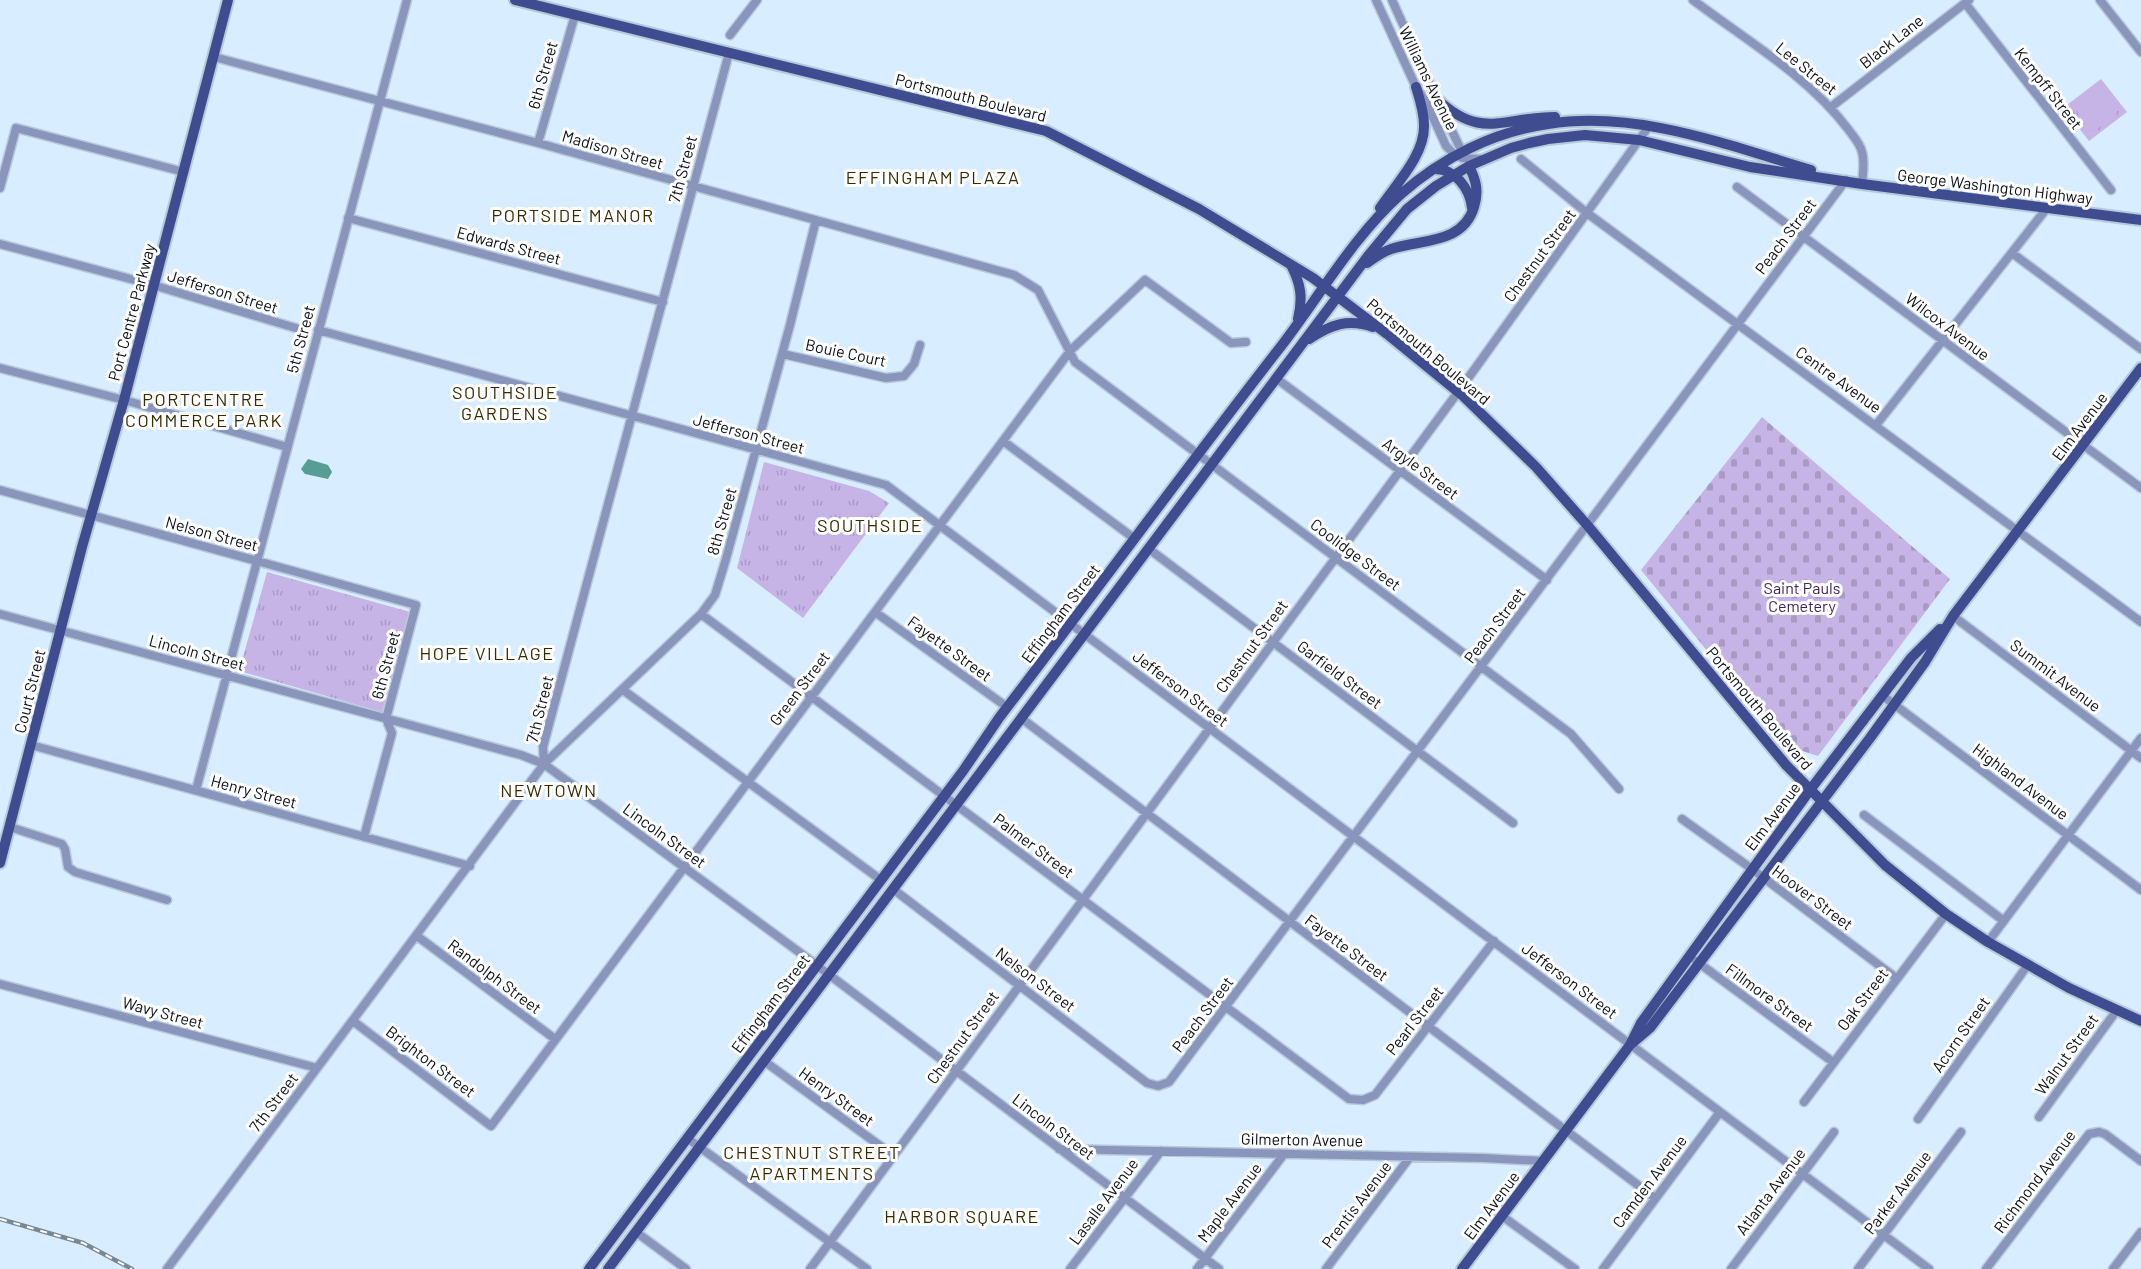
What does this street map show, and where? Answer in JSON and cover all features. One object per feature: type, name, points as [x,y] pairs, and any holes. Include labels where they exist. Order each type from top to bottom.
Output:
[{"type":"main road","name":"Port Centre Parkway","points":[[60,631],[124,400],[228,0]]},
{"type":"main road","name":"Portsmouth Boulevard","points":[[515,0],[1046,131],[1199,209],[1325,286],[1457,391],[1536,467],[1588,526],[1760,734],[1810,790],[1885,865],[1946,914],[2027,966],[2141,1021]]},
{"type":"main road","points":[[1370,225],[1415,158],[1422,141],[1424,114],[1416,87]]},
{"type":"main road","points":[[1436,98],[1455,115],[1480,123],[1543,117],[1600,120]]},
{"type":"main road","name":"Effingham Street","points":[[608,1269],[1389,228],[1407,209],[1454,175],[1463,158],[1485,141],[1531,127],[1562,122],[1600,120],[1649,126]]},
{"type":"main road","name":"George Washington Highway","points":[[1649,126],[1716,142],[1862,184],[2141,220]]},
{"type":"main road","name":"Effingham Street","points":[[589,1269],[944,796],[1007,707],[1370,225],[1402,193],[1434,169],[1463,158],[1491,156],[1529,143],[1567,137],[1604,136],[1639,140]]},
{"type":"main road","name":"George Washington Highway","points":[[1639,140],[1750,167],[1846,180]]},
{"type":"main road","points":[[1352,278],[1370,261],[1384,252],[1455,233],[1466,224],[1472,215],[1478,189],[1463,158]]},
{"type":"main road","points":[[1434,169],[1445,170],[1454,175],[1469,196],[1472,215]]},
{"type":"main road","points":[[1291,265],[1301,291],[1302,305],[1296,326]]},
{"type":"main road","points":[[1301,345],[1323,330],[1340,323],[1363,324],[1387,334]]},
{"type":"main road","name":"Elm Avenue","points":[[1694,960],[1765,878],[1925,662],[1953,616],[2141,368]]},
{"type":"main road","name":"Elm Avenue","points":[[1462,1269],[1630,1045],[1650,1028],[1752,869],[1810,790],[1911,658],[1953,616]]},
{"type":"main road","name":"Court Street","points":[[0,863],[60,631]]},
{"type":"street","name":"5th Street","points":[[196,790],[407,0]]},
{"type":"street","points":[[730,34],[757,0]]},
{"type":"street","name":"Williams Avenue","points":[[1376,0],[1446,146],[1463,158]]},
{"type":"street","name":"Williams Avenue","points":[[1392,0],[1463,158]]},
{"type":"street","name":"Lee Street","points":[[1693,0],[1788,70],[1831,107],[1862,151],[1864,165],[1862,184]]},
{"type":"street","points":[[2100,0],[2141,52]]},
{"type":"street","name":"Black Lane","points":[[1831,107],[1967,2]]},
{"type":"street","name":"Kempff Street","points":[[1967,2],[2110,190]]},
{"type":"street","name":"6th Street","points":[[538,143],[575,15]]},
{"type":"street","name":"7th Street","points":[[167,1269],[544,764],[543,747],[729,53]]},
{"type":"street","name":"Madison Street","points":[[214,57],[538,143],[1014,275],[1038,290],[1070,351]]},
{"type":"street","name":"Chestnut Street","points":[[810,1269],[1457,391],[1649,126]]},
{"type":"street","points":[[0,188],[16,128],[184,172]]},
{"type":"street","name":"Centre Avenue","points":[[1521,159],[1587,213],[2141,622]]},
{"type":"street","name":"Peach Street","points":[[1164,1085],[1170,1082],[1355,837],[1846,180]]},
{"type":"street","name":"Wilcox Avenue","points":[[1737,186],[2141,488]]},
{"type":"street","points":[[1875,424],[2047,208]]},
{"type":"street","name":"Edwards Street","points":[[348,218],[663,302]]},
{"type":"street","name":"8th Street","points":[[544,764],[701,614],[715,595],[783,354],[816,220]]},
{"type":"street","name":"Jefferson Street","points":[[0,244],[153,285],[299,329]]},
{"type":"street","points":[[2012,253],[2141,349]]},
{"type":"street","name":"Green Street","points":[[491,1126],[1070,351],[1145,280],[1231,343],[1246,342]]},
{"type":"street","name":"Jefferson Street","points":[[318,330],[886,485],[1929,1269]]},
{"type":"street","name":"Bouie Court","points":[[783,354],[885,378],[904,376],[914,364],[920,345]]},
{"type":"street","name":"Coolidge Street","points":[[1070,351],[1075,362],[1571,734],[1619,789]]},
{"type":"street","points":[[0,368],[124,400],[287,447]]},
{"type":"street","name":"Argyle Street","points":[[1277,379],[1546,580]]},
{"type":"street","points":[[1003,441],[1135,539]]},
{"type":"street","name":"Nelson Street","points":[[0,490],[416,605]]},
{"type":"street","name":"Garfield Street","points":[[1149,549],[1513,823]]},
{"type":"street","name":"6th Street","points":[[364,837],[392,733],[386,718],[416,605]]},
{"type":"street","name":"Fayette Street","points":[[875,612],[1007,707]]},
{"type":"street","name":"Lincoln Street","points":[[0,614],[521,755],[544,764],[1219,1269]]},
{"type":"street","name":"Palmer Street","points":[[701,614],[1349,1099]]},
{"type":"street","name":"Summit Avenue","points":[[1953,616],[2141,758]]},
{"type":"street","points":[[623,690],[880,880]]},
{"type":"street","name":"Highland Avenue","points":[[1883,696],[2141,890]]},
{"type":"street","name":"Fayette Street","points":[[1021,718],[1655,1198]]},
{"type":"street","points":[[1988,942],[2141,738]]},
{"type":"street","name":"Henry Street","points":[[31,745],[470,866]]},
{"type":"street","points":[[1864,815],[2004,921]]},
{"type":"street","name":"Hoover Street","points":[[1682,819],[1765,878],[1896,978]]},
{"type":"street","points":[[10,827],[62,844],[68,867],[75,872],[167,900]]},
{"type":"street","name":"Nelson Street","points":[[893,889],[1147,1083],[1164,1085]]},
{"type":"street","name":"Oak Street","points":[[1804,1102],[1946,914]]},
{"type":"street","name":"Randolph Street","points":[[417,936],[555,1039]]},
{"type":"street","name":"Pearl Street","points":[[1349,1099],[1363,1100],[1375,1095],[1494,941]]},
{"type":"street","name":"Fillmore Street","points":[[1694,960],[1833,1062]]},
{"type":"street","name":"Acorn Street","points":[[1918,1119],[2027,966]]},
{"type":"street","name":"Wavy Street","points":[[0,984],[317,1068]]},
{"type":"street","name":"Walnut Street","points":[[2039,1116],[2117,1010]]},
{"type":"street","name":"Brighton Street","points":[[353,1021],[491,1126]]},
{"type":"street","name":"Henry Street","points":[[764,1061],[894,1156]]},
{"type":"street","name":"Camden Avenue","points":[[1603,1269],[1720,1112]]},
{"type":"street","name":"Atlanta Avenue","points":[[1731,1269],[1834,1132]]},
{"type":"street","name":"Parker Avenue","points":[[1858,1269],[1961,1132]]},
{"type":"street","name":"Richmond Avenue","points":[[1986,1269],[2085,1137],[2093,1132],[2105,1134],[2141,1161]]},
{"type":"street","points":[[687,1138],[867,1269]]},
{"type":"street","name":"Gilmerton Avenue","points":[[1059,1149],[1543,1161]]},
{"type":"street","name":"Lasalle Avenue","points":[[1070,1269],[1161,1151]]},
{"type":"street","name":"Maple Avenue","points":[[1197,1269],[1284,1154]]},
{"type":"street","name":"Prentis Avenue","points":[[1326,1269],[1410,1157]]},
{"type":"street","points":[[1502,1216],[1575,1269]]},
{"type":"street","points":[[636,1232],[686,1269]]},
{"type":"street","points":[[2113,1269],[2141,1232]]},
{"type":"green space","points":[[2101,79],[2127,112],[2089,141],[2063,108]]},
{"type":"green space","points":[[2097,88],[2106,99],[2082,117],[2073,106]]},
{"type":"green space","points":[[2109,102],[2117,114],[2093,132],[2084,121]]},
{"type":"green space","name":"Saint Pauls Cemetery","points":[[1762,417],[1950,579],[1818,756],[1784,745],[1641,570]]},
{"type":"green space","points":[[764,462],[869,491],[889,503],[803,618],[737,568]]},
{"type":"green space","points":[[267,572],[410,612],[382,712],[239,671]]},
{"type":"shaded area","points":[[308,459],[328,465],[332,472],[328,479],[305,474],[301,469]]},
{"type":"railway","points":[[0,1219],[83,1243],[132,1269]]},
{"type":"district","name":"EFFINGHAM PLAZA","points":[[933,177]]},
{"type":"district","name":"PORTSIDE MANOR","points":[[573,215]]},
{"type":"district","name":"SOUTHSIDE GARDENS","points":[[505,402]]},
{"type":"district","name":"PORTCENTRE COMMERCE PARK","points":[[204,409]]},
{"type":"district","name":"SOUTHSIDE","points":[[870,525]]},
{"type":"district","name":"HOPE VILLAGE","points":[[487,653]]},
{"type":"district","name":"NEWTOWN","points":[[549,790]]},
{"type":"district","name":"CHESTNUT STREET APARTMENTS","points":[[812,1162]]},
{"type":"district","name":"HARBOR SQUARE","points":[[962,1216]]}]
